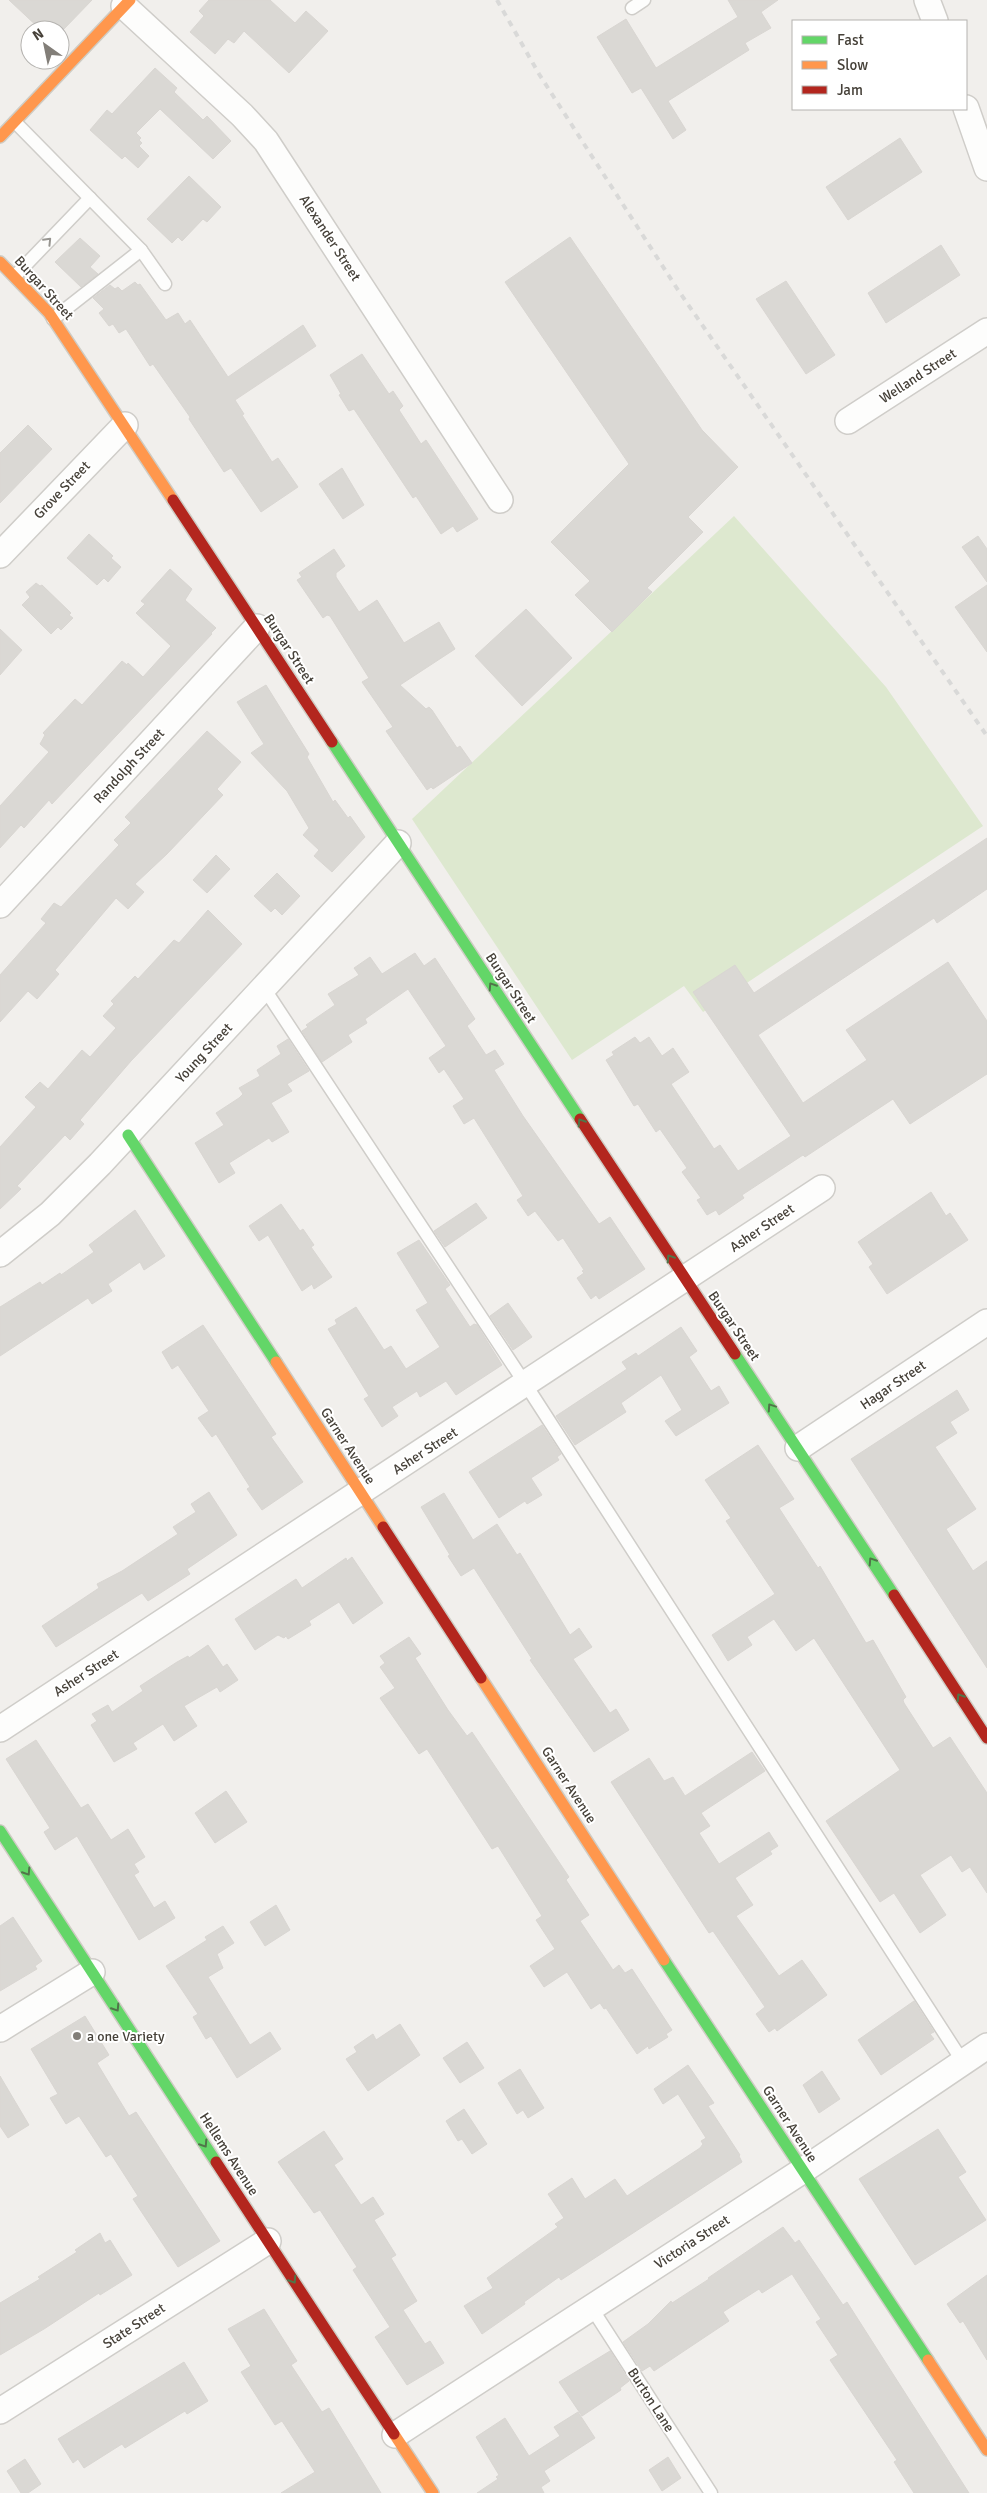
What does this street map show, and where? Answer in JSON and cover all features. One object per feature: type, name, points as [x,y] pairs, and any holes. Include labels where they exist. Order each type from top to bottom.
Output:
[{"type":"street","points":[[927,0],[935,20]]},
{"type":"street","points":[[0,137],[127,3]]},
{"type":"street","name":"Alexander Street","points":[[127,3],[242,115],[266,141],[500,500]]},
{"type":"street","points":[[967,110],[987,168]]},
{"type":"street","name":"Burgar Street","points":[[0,262],[54,319],[987,1738]]},
{"type":"street","name":"Welland Street","points":[[848,421],[987,331]]},
{"type":"street","name":"Grove Street","points":[[0,555],[124,425]]},
{"type":"street","name":"Randolph Street","points":[[0,905],[257,627]]},
{"type":"street","name":"Young Street","points":[[0,1254],[50,1214],[128,1134],[398,843]]},
{"type":"street","name":"Garner Avenue","points":[[128,1134],[802,2171],[987,2450]]},
{"type":"street","name":"Asher Street","points":[[0,1729],[526,1385],[822,1188]]},
{"type":"street","name":"Hagar Street","points":[[798,1448],[987,1322]]},
{"type":"street","name":"Hellems Avenue","points":[[0,1831],[433,2493]]},
{"type":"street","points":[[0,2029],[92,1972]]},
{"type":"street","name":"Victoria Street","points":[[395,2435],[802,2171],[987,2046]]},
{"type":"street","name":"State Street","points":[[0,2412],[268,2241]]},
{"type":"lane","points":[[632,8],[644,0]]},
{"type":"lane","points":[[15,122],[141,250],[165,284]]},
{"type":"lane","points":[[15,276],[90,198]]},
{"type":"lane","points":[[54,319],[141,250]]},
{"type":"lane","points":[[264,988],[526,1385],[963,2062]]},
{"type":"lane","name":"Burton Lane","points":[[591,2307],[711,2493]]},
{"type":"green space","points":[[734,516],[886,687],[983,826],[703,1012],[684,986],[572,1060],[412,819]]},
{"type":"building","points":[[9,0],[92,0],[70,23],[70,20],[30,20]]},
{"type":"building","points":[[209,0],[270,0],[295,23],[306,11],[328,31],[289,73],[244,31],[234,43],[228,39],[215,54],[190,32],[204,16],[199,11]]},
{"type":"building","points":[[728,0],[778,0],[761,12],[771,28],[745,43],[749,50],[668,101],[686,130],[673,139],[641,88],[632,93],[597,37],[626,19],[656,68],[738,17]]},
{"type":"building","points":[[155,68],[177,88],[174,92],[203,120],[207,116],[231,141],[213,159],[160,109],[136,133],[141,138],[139,140],[142,143],[139,146],[149,156],[138,168],[125,156],[122,159],[90,130],[107,110],[112,114]]},
{"type":"building","points":[[900,138],[922,172],[848,220],[826,187]]},
{"type":"building","points":[[189,176],[221,207],[207,222],[203,219],[182,241],[178,237],[172,243],[147,219]]},
{"type":"building","points":[[570,237],[702,430],[738,467],[688,517],[703,532],[647,588],[652,592],[612,632],[575,595],[590,581],[551,542],[629,464],[505,282]]},
{"type":"building","points":[[80,238],[100,256],[90,267],[98,274],[81,287],[55,262]]},
{"type":"building","points":[[941,245],[960,275],[886,323],[868,293]]},
{"type":"building","points":[[786,281],[835,355],[806,374],[756,299]]},
{"type":"building","points":[[135,282],[138,285],[140,284],[166,320],[178,313],[185,324],[190,320],[228,377],[303,325],[316,346],[235,400],[244,414],[242,415],[272,462],[278,458],[298,487],[261,512],[231,468],[224,472],[189,419],[190,417],[153,364],[150,366],[126,329],[119,333],[113,324],[109,326],[99,313],[104,309],[93,298],[110,285],[115,289],[118,287],[122,291]]},
{"type":"building","points":[[362,354],[389,394],[393,391],[403,406],[399,410],[421,444],[426,440],[478,519],[457,532],[453,526],[441,534],[416,496],[413,498],[354,409],[349,411],[339,395],[341,394],[330,375]]},
{"type":"building","points":[[28,425],[52,449],[0,503],[0,453]]},
{"type":"building","points":[[342,468],[364,505],[343,519],[319,484]]},
{"type":"building","points":[[89,534],[113,556],[111,558],[121,567],[108,582],[104,578],[97,585],[67,558]]},
{"type":"building","points":[[978,536],[987,549],[987,582],[962,547]]},
{"type":"building","points":[[334,549],[345,566],[336,573],[336,577],[359,612],[377,600],[404,643],[439,622],[455,649],[400,685],[426,709],[429,707],[432,710],[457,748],[460,746],[472,763],[433,789],[431,787],[427,790],[386,731],[393,727],[362,682],[369,678],[330,616],[327,615],[323,618],[297,580],[302,577],[299,573]]},
{"type":"building","points":[[170,569],[192,589],[185,600],[216,628],[52,804],[49,800],[24,828],[21,825],[0,848],[0,806],[49,752],[40,744],[45,735],[43,733],[75,699],[82,705],[122,661],[127,665],[128,663],[143,677],[171,646],[136,613],[145,604],[141,601]]},
{"type":"building","points":[[36,583],[40,586],[42,585],[71,613],[69,615],[73,618],[61,630],[58,627],[51,634],[22,605],[30,597],[26,592]]},
{"type":"building","points":[[987,585],[987,652],[955,607]]},
{"type":"building","points":[[526,609],[572,658],[522,706],[475,656]]},
{"type":"building","points":[[0,629],[22,650],[0,675]]},
{"type":"building","points":[[266,685],[309,754],[307,757],[333,802],[335,800],[348,818],[350,816],[365,837],[332,872],[314,856],[319,850],[303,835],[309,828],[287,791],[251,753],[264,744],[237,702]]},
{"type":"building","points":[[207,731],[241,762],[217,789],[223,795],[167,854],[135,884],[144,892],[128,909],[116,898],[55,970],[59,974],[37,999],[28,991],[0,1022],[0,975],[46,923],[41,919],[54,903],[61,907],[119,845],[114,840],[131,823],[125,817]]},
{"type":"building","points":[[987,838],[987,889],[937,923],[934,918],[758,1035],[803,1103],[867,1060],[846,1030],[948,962],[987,1021],[987,1074],[910,1124],[893,1099],[805,1157],[803,1155],[742,1195],[744,1198],[719,1215],[716,1210],[707,1215],[697,1200],[701,1198],[682,1172],[687,1168],[660,1129],[656,1132],[638,1104],[634,1106],[606,1060],[614,1055],[612,1052],[635,1037],[640,1043],[649,1037],[662,1056],[673,1048],[689,1072],[671,1084],[714,1149],[720,1145],[738,1171],[791,1136],[693,992],[735,965],[754,993]]},
{"type":"building","points":[[216,855],[230,869],[207,893],[193,880]]},
{"type":"building","points":[[277,873],[300,896],[282,915],[275,908],[271,912],[254,896]]},
{"type":"building","points":[[208,910],[242,944],[131,1061],[80,1120],[84,1124],[70,1140],[65,1135],[17,1186],[21,1189],[0,1209],[0,1147],[36,1107],[25,1097],[40,1082],[48,1089],[82,1050],[90,1057],[116,1028],[103,1016],[114,1004],[111,1001],[135,976],[138,979],[174,940],[179,943]]},
{"type":"building","points":[[415,953],[424,966],[435,958],[475,1019],[467,1026],[486,1055],[495,1050],[504,1064],[494,1070],[523,1116],[599,1224],[610,1217],[645,1269],[599,1299],[596,1295],[591,1299],[577,1278],[584,1273],[582,1271],[584,1270],[563,1238],[558,1241],[535,1211],[528,1216],[517,1200],[523,1196],[474,1118],[464,1124],[453,1106],[464,1099],[444,1069],[439,1073],[429,1058],[446,1046],[408,989],[365,1019],[367,1023],[348,1035],[352,1042],[322,1062],[302,1031],[308,1027],[306,1025],[335,1005],[328,994],[359,975],[354,968],[370,957],[382,974]]},
{"type":"building","points":[[288,1039],[309,1071],[287,1084],[292,1091],[271,1103],[289,1132],[272,1142],[269,1138],[229,1163],[235,1173],[219,1183],[195,1143],[224,1125],[216,1113],[243,1094],[239,1088],[260,1076],[257,1070],[281,1054],[277,1046]]},
{"type":"building","points":[[931,1192],[946,1216],[950,1213],[968,1240],[887,1294],[869,1267],[873,1264],[858,1242]]},
{"type":"building","points":[[476,1203],[487,1218],[445,1247],[434,1231]]},
{"type":"building","points":[[281,1204],[300,1231],[303,1229],[314,1245],[311,1247],[332,1277],[314,1289],[312,1284],[302,1291],[268,1235],[259,1241],[249,1226]]},
{"type":"building","points":[[135,1210],[165,1256],[144,1270],[140,1262],[108,1284],[112,1291],[92,1304],[88,1298],[0,1356],[0,1307],[40,1282],[42,1285],[60,1273],[61,1275],[94,1252],[89,1245]]},
{"type":"building","points":[[419,1240],[450,1285],[445,1289],[470,1327],[474,1324],[477,1325],[502,1365],[456,1395],[446,1381],[420,1397],[417,1391],[392,1407],[398,1416],[382,1427],[364,1399],[369,1396],[328,1329],[337,1324],[335,1320],[356,1307],[384,1350],[391,1346],[406,1369],[440,1347],[416,1310],[428,1303],[397,1253]]},
{"type":"building","points":[[508,1303],[532,1337],[513,1350],[490,1316]]},
{"type":"building","points":[[203,1325],[276,1434],[271,1437],[303,1482],[262,1510],[247,1489],[250,1487],[216,1434],[212,1437],[198,1418],[209,1411],[178,1365],[172,1369],[162,1352]]},
{"type":"building","points":[[681,1327],[697,1351],[689,1357],[711,1391],[719,1386],[729,1403],[676,1436],[665,1421],[682,1410],[661,1375],[621,1403],[626,1412],[575,1445],[556,1416],[627,1369],[622,1362],[636,1353],[638,1356]]},
{"type":"building","points":[[957,1390],[969,1410],[950,1422],[957,1433],[935,1447],[976,1509],[946,1529],[973,1571],[987,1561],[987,1668],[851,1459]]},
{"type":"building","points":[[542,1425],[561,1454],[557,1457],[559,1460],[531,1478],[542,1495],[527,1504],[525,1501],[499,1518],[469,1472]]},
{"type":"building","points":[[758,1445],[794,1499],[779,1508],[818,1568],[820,1566],[866,1643],[873,1640],[906,1697],[903,1700],[904,1703],[933,1748],[950,1737],[987,1793],[987,1893],[970,1867],[962,1872],[951,1855],[920,1875],[946,1915],[920,1933],[894,1893],[880,1902],[826,1821],[900,1770],[814,1638],[796,1651],[774,1619],[747,1637],[752,1645],[728,1661],[712,1635],[775,1594],[726,1521],[731,1518],[705,1480]]},
{"type":"building","points":[[209,1492],[237,1535],[187,1569],[190,1574],[148,1601],[142,1593],[56,1647],[42,1626],[99,1588],[97,1584],[122,1571],[178,1534],[173,1527],[196,1512],[191,1504]]},
{"type":"building","points":[[444,1493],[473,1540],[497,1524],[517,1555],[520,1553],[570,1635],[579,1628],[592,1647],[573,1659],[610,1713],[616,1709],[629,1730],[594,1752],[530,1660],[532,1659],[474,1568],[461,1576],[448,1556],[450,1555],[421,1507]]},
{"type":"building","points":[[352,1557],[383,1603],[353,1624],[339,1602],[309,1621],[311,1625],[288,1639],[286,1636],[284,1638],[278,1635],[255,1650],[235,1619],[296,1579],[302,1588],[346,1558],[347,1561]]},
{"type":"building","points":[[409,1637],[421,1654],[415,1658],[448,1710],[467,1736],[472,1732],[569,1877],[566,1880],[589,1915],[580,1921],[613,1970],[619,1965],[625,1973],[632,1969],[672,2030],[666,2034],[668,2037],[649,2049],[648,2046],[637,2054],[606,2008],[604,2009],[600,2003],[591,2009],[567,1972],[544,1987],[530,1966],[555,1949],[536,1920],[542,1916],[498,1846],[492,1849],[427,1749],[419,1754],[380,1698],[395,1688],[380,1667],[385,1663],[380,1656]]},
{"type":"building","points":[[208,1645],[223,1667],[227,1664],[238,1680],[220,1692],[217,1687],[184,1706],[197,1726],[174,1741],[163,1724],[133,1743],[137,1749],[114,1762],[91,1725],[97,1721],[92,1714],[108,1705],[112,1712],[143,1691],[140,1686]]},
{"type":"building","points":[[36,1740],[81,1808],[88,1804],[111,1840],[128,1829],[145,1857],[134,1864],[139,1872],[134,1875],[154,1908],[165,1901],[175,1918],[139,1940],[77,1836],[55,1850],[44,1832],[50,1828],[6,1759]]},
{"type":"building","points":[[752,1752],[765,1771],[701,1813],[710,1826],[699,1833],[719,1864],[769,1832],[778,1846],[770,1851],[772,1854],[735,1878],[753,1905],[736,1916],[779,1976],[802,1960],[827,1995],[777,2031],[775,2028],[769,2032],[756,2014],[765,2007],[713,1931],[709,1933],[611,1782],[649,1758],[664,1781],[673,1777],[685,1796]]},
{"type":"building","points":[[226,1791],[247,1822],[215,1843],[195,1813]]},
{"type":"building","points":[[276,1905],[290,1930],[265,1946],[250,1922]]},
{"type":"building","points":[[13,1917],[42,1961],[35,1966],[37,1969],[0,1991],[0,1926]]},
{"type":"building","points":[[223,1926],[234,1943],[217,1954],[223,1968],[208,1977],[250,2045],[270,2032],[281,2049],[237,2078],[211,2036],[206,2039],[193,2017],[198,2014],[166,1966],[207,1940],[205,1937]]},
{"type":"building","points":[[914,2001],[934,2032],[930,2034],[934,2039],[881,2075],[858,2040]]},
{"type":"building","points":[[85,2016],[109,2055],[97,2063],[129,2116],[136,2112],[220,2241],[178,2267],[133,2199],[138,2196],[111,2154],[106,2157],[79,2116],[66,2124],[50,2098],[58,2094],[31,2049]]},
{"type":"building","points":[[400,2024],[420,2055],[368,2091],[346,2059],[357,2052],[354,2047],[373,2034],[376,2040]]},
{"type":"building","points":[[467,2042],[484,2068],[460,2083],[443,2058]]},
{"type":"building","points":[[688,2065],[714,2103],[708,2106],[740,2155],[742,2162],[561,2280],[559,2277],[482,2334],[464,2306],[493,2288],[487,2278],[558,2227],[555,2224],[564,2218],[548,2194],[572,2178],[585,2199],[615,2179],[627,2196],[700,2148],[703,2144],[701,2141],[706,2138],[678,2094],[663,2104],[654,2089]]},
{"type":"building","points":[[520,2069],[544,2108],[528,2118],[523,2110],[517,2114],[498,2083]]},
{"type":"building","points":[[822,2071],[840,2099],[819,2113],[803,2085]]},
{"type":"building","points":[[0,2076],[29,2125],[8,2138],[0,2126]]},
{"type":"building","points":[[464,2109],[487,2144],[472,2154],[462,2139],[458,2141],[446,2121]]},
{"type":"building","points":[[938,2129],[966,2172],[958,2177],[986,2220],[915,2265],[859,2179]]},
{"type":"building","points":[[324,2131],[343,2159],[334,2165],[361,2205],[373,2197],[384,2214],[374,2220],[396,2255],[391,2258],[417,2301],[403,2310],[425,2344],[430,2341],[444,2363],[407,2385],[375,2337],[390,2327],[353,2270],[357,2267],[320,2210],[314,2213],[278,2162]]},
{"type":"building","points":[[783,2227],[795,2243],[799,2240],[843,2305],[847,2302],[969,2493],[914,2493],[894,2462],[897,2460],[830,2360],[838,2355],[816,2322],[821,2319],[792,2274],[762,2293],[759,2289],[723,2312],[729,2321],[654,2371],[650,2366],[642,2371],[623,2342],[648,2324],[671,2301],[672,2303],[709,2279]]},
{"type":"building","points":[[100,2233],[105,2243],[110,2240],[132,2275],[100,2295],[99,2293],[0,2355],[0,2303],[40,2279],[38,2277],[77,2252],[75,2250]]},
{"type":"building","points":[[987,2275],[987,2360],[963,2321],[960,2323],[947,2304]]},
{"type":"building","points":[[264,2309],[297,2361],[291,2365],[322,2412],[329,2408],[381,2493],[281,2493],[315,2472],[282,2421],[275,2425],[241,2372],[251,2366],[228,2329]]},
{"type":"building","points":[[610,2351],[629,2381],[620,2388],[621,2390],[582,2416],[559,2382]]},
{"type":"building","points":[[184,2362],[208,2401],[187,2414],[185,2411],[125,2448],[122,2444],[84,2468],[78,2459],[73,2463],[58,2439]]},
{"type":"building","points":[[578,2412],[595,2438],[544,2471],[550,2481],[541,2487],[544,2493],[477,2493],[498,2479],[496,2477],[499,2475],[476,2437],[505,2418],[529,2456],[560,2436],[554,2427]]},
{"type":"building","points":[[668,2457],[681,2478],[662,2491],[649,2470]]},
{"type":"building","points":[[25,2459],[41,2484],[28,2493],[21,2493],[7,2471]]},
{"type":"railway","points":[[497,0],[539,74],[678,290],[987,736]]},
{"type":"traffic: fast","points":[[332,742],[580,1119]]},
{"type":"traffic: fast","points":[[128,1135],[276,1362]]},
{"type":"traffic: fast","points":[[735,1354],[894,1595]]},
{"type":"traffic: fast","points":[[0,1831],[216,2162]]},
{"type":"traffic: fast","points":[[664,1960],[928,2360]]},
{"type":"traffic: slow","points":[[0,137],[130,0]]},
{"type":"traffic: slow","points":[[0,262],[49,313],[173,500]]},
{"type":"traffic: slow","points":[[276,1362],[383,1527]]},
{"type":"traffic: slow","points":[[481,1678],[664,1960]]},
{"type":"traffic: slow","points":[[928,2360],[987,2450]]},
{"type":"traffic: slow","points":[[394,2434],[433,2493]]},
{"type":"traffic: jam","points":[[173,500],[332,742]]},
{"type":"traffic: jam","points":[[580,1119],[735,1354]]},
{"type":"traffic: jam","points":[[383,1527],[481,1678]]},
{"type":"traffic: jam","points":[[894,1595],[987,1738]]},
{"type":"traffic: jam","points":[[216,2162],[394,2434]]},
{"type":"place","name":"a one Variety","points":[[77,2036]]}]
